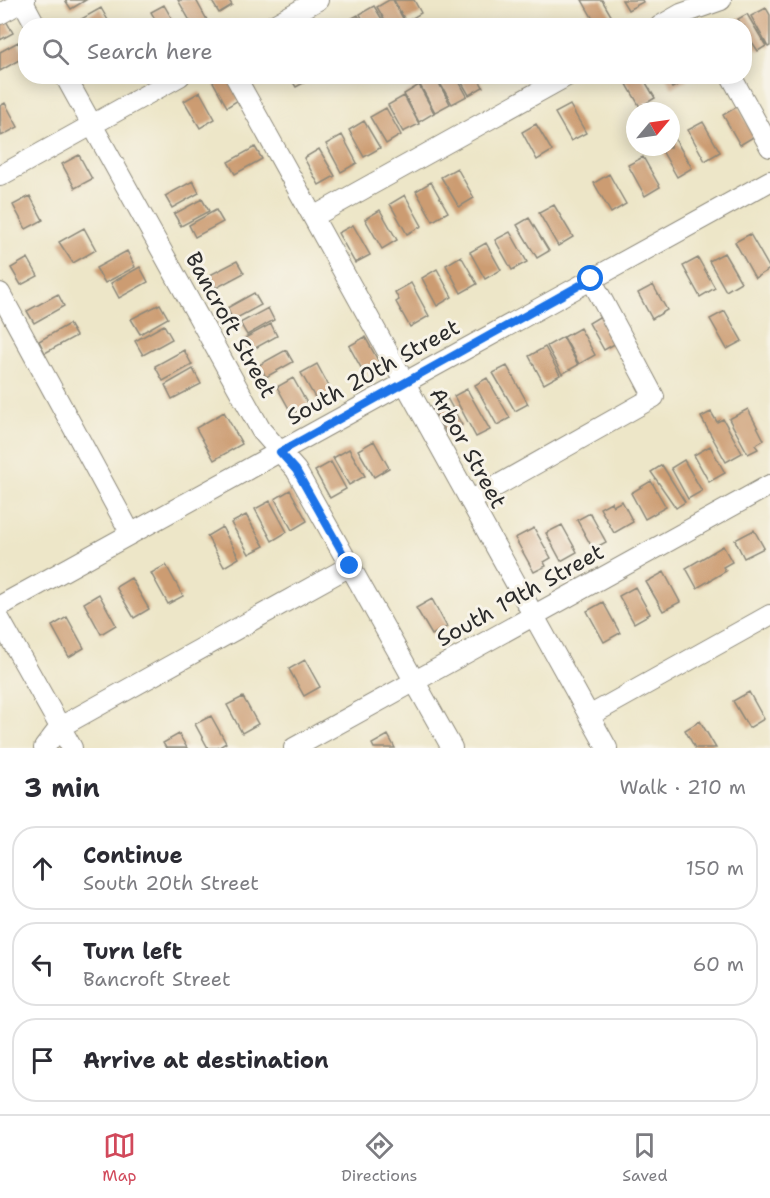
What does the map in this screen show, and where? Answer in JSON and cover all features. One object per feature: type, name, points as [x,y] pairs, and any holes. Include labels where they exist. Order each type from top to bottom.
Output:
[{"type":"street","points":[[0,14],[23,0],[32,18]]},
{"type":"street","points":[[286,18],[318,0]]},
{"type":"street","points":[[674,18],[681,14],[695,12],[721,0]]},
{"type":"street","name":"Bancroft Street","points":[[70,84],[261,430],[296,470],[452,748]]},
{"type":"street","points":[[0,176],[166,84]]},
{"type":"street","name":"Arbor Street","points":[[239,84],[607,748]]},
{"type":"street","points":[[313,217],[553,84]]},
{"type":"street","points":[[735,84],[770,147]]},
{"type":"street","name":"South 20th Street","points":[[0,606],[770,181]]},
{"type":"street","points":[[470,501],[654,397],[591,279]]},
{"type":"street","points":[[0,293],[131,534]]},
{"type":"street","name":"South 19th Street","points":[[294,748],[770,484]]},
{"type":"street","points":[[44,748],[60,727],[350,566]]},
{"type":"street","points":[[589,716],[770,615]]},
{"type":"street","points":[[0,621],[72,748]]},
{"type":"building","points":[[65,0],[86,0],[71,9]]},
{"type":"building","points":[[178,0],[196,0],[206,18],[188,18]]},
{"type":"building","points":[[211,0],[229,0],[232,5],[219,13]]},
{"type":"building","points":[[393,0],[403,18],[383,18],[377,7]]},
{"type":"building","points":[[394,0],[414,0],[421,13],[413,18],[404,18]]},
{"type":"building","points":[[582,0],[602,0],[612,18],[592,18]]},
{"type":"building","points":[[622,0],[642,0],[643,2],[628,10]]},
{"type":"building","points":[[164,5],[171,18],[154,18],[151,12]]},
{"type":"building","points":[[374,6],[381,18],[362,18],[360,14]]},
{"type":"building","points":[[101,8],[107,18],[83,18]]},
{"type":"building","points":[[766,8],[770,15],[770,46],[768,47],[751,16]]},
{"type":"building","points":[[5,19],[13,33],[0,40],[0,22]]},
{"type":"building","points":[[752,22],[766,46],[758,51],[752,42]]},
{"type":"building","points":[[18,42],[18,61],[0,71],[0,52]]},
{"type":"building","points":[[214,84],[232,84],[240,99],[227,107]]},
{"type":"building","points":[[439,84],[450,104],[435,112],[420,85]]},
{"type":"building","points":[[441,84],[460,84],[467,96],[452,104]]},
{"type":"building","points":[[463,84],[481,84],[483,87],[469,95]]},
{"type":"building","points":[[627,84],[647,84],[655,98],[648,102],[637,102]]},
{"type":"building","points":[[419,85],[434,113],[419,122],[404,94]]},
{"type":"building","points":[[200,92],[215,119],[200,128],[184,101]]},
{"type":"building","points":[[404,96],[419,124],[403,132],[388,105]]},
{"type":"building","points":[[5,103],[18,127],[1,136],[0,106]]},
{"type":"building","points":[[570,105],[586,133],[571,141],[555,113]]},
{"type":"building","points":[[738,106],[755,136],[740,145],[723,115]]},
{"type":"building","points":[[386,108],[401,135],[386,144],[370,117]]},
{"type":"building","points":[[364,121],[380,148],[364,157],[349,130]]},
{"type":"building","points":[[703,122],[720,152],[705,161],[688,130]]},
{"type":"building","points":[[536,124],[552,151],[537,160],[522,132]]},
{"type":"building","points":[[342,135],[357,163],[341,172],[326,144]]},
{"type":"building","points":[[255,147],[262,159],[235,174],[228,162]]},
{"type":"building","points":[[680,148],[692,168],[677,177],[665,156],[680,156]]},
{"type":"building","points":[[319,149],[335,176],[319,185],[304,158]]},
{"type":"building","points":[[79,155],[92,179],[75,188],[62,164]]},
{"type":"building","points":[[643,157],[660,187],[645,196],[628,165]]},
{"type":"building","points":[[457,168],[474,198],[459,207],[441,177]]},
{"type":"building","points":[[609,174],[626,204],[611,213],[594,183]]},
{"type":"building","points":[[193,181],[199,193],[172,208],[165,196]]},
{"type":"building","points":[[431,182],[448,212],[433,221],[416,191]]},
{"type":"building","points":[[405,195],[422,226],[407,234],[390,204]]},
{"type":"building","points":[[30,196],[43,220],[26,229],[13,205]]},
{"type":"building","points":[[202,199],[209,211],[181,226],[174,214]]},
{"type":"building","points":[[554,205],[573,237],[558,246],[539,213]]},
{"type":"building","points":[[216,210],[223,222],[195,237],[189,225]]},
{"type":"building","points":[[380,210],[397,240],[382,249],[365,219]]},
{"type":"building","points":[[529,218],[549,251],[537,258],[517,225]]},
{"type":"building","points":[[353,225],[370,255],[355,263],[338,233]]},
{"type":"building","points":[[84,228],[96,250],[73,263],[59,242]]},
{"type":"building","points":[[510,232],[527,262],[512,270],[495,240]]},
{"type":"building","points":[[750,234],[770,269],[755,278],[735,242]]},
{"type":"building","points":[[486,243],[501,270],[485,279],[470,252]]},
{"type":"building","points":[[127,251],[135,267],[105,283],[96,268]]},
{"type":"building","points":[[724,253],[741,282],[726,291],[709,261]]},
{"type":"building","points":[[461,256],[477,284],[461,293],[446,265]]},
{"type":"building","points":[[28,258],[38,276],[21,285],[11,268]]},
{"type":"building","points":[[698,258],[715,288],[700,297],[683,266]]},
{"type":"building","points":[[237,261],[244,273],[216,288],[210,275]]},
{"type":"building","points":[[140,267],[148,282],[119,298],[111,283]]},
{"type":"building","points":[[437,269],[452,297],[437,306],[422,278]]},
{"type":"building","points":[[411,283],[429,316],[410,327],[396,302],[399,300],[395,292]]},
{"type":"building","points":[[653,285],[667,310],[652,319],[638,293]]},
{"type":"building","points":[[254,293],[261,305],[233,320],[227,308]]},
{"type":"building","points":[[58,294],[64,306],[34,323],[27,311]]},
{"type":"building","points":[[160,304],[168,318],[140,334],[131,319]]},
{"type":"building","points":[[268,308],[274,320],[247,335],[240,323]]},
{"type":"building","points":[[725,311],[742,341],[727,349],[710,319]]},
{"type":"building","points":[[604,314],[620,341],[604,350],[589,323]]},
{"type":"building","points":[[69,324],[76,336],[45,353],[39,341]]},
{"type":"building","points":[[271,324],[277,336],[250,351],[243,339]]},
{"type":"building","points":[[164,325],[172,339],[143,355],[135,341]]},
{"type":"building","points":[[580,328],[595,355],[579,364],[564,337]]},
{"type":"building","points":[[365,337],[380,364],[364,373],[349,346]]},
{"type":"building","points":[[563,337],[578,365],[562,374],[547,346]]},
{"type":"building","points":[[545,347],[560,375],[544,384],[529,356]]},
{"type":"building","points":[[184,350],[192,365],[163,381],[155,366]]},
{"type":"building","points":[[286,350],[293,362],[266,377],[259,365]]},
{"type":"building","points":[[317,364],[332,392],[317,401],[301,373]]},
{"type":"building","points":[[507,366],[528,404],[515,411],[493,373]]},
{"type":"building","points":[[193,369],[201,384],[172,399],[165,385]]},
{"type":"building","points":[[293,378],[308,405],[292,414],[277,387]]},
{"type":"building","points":[[487,378],[510,418],[497,425],[475,385]]},
{"type":"building","points":[[467,389],[490,430],[476,437],[454,396]]},
{"type":"building","points":[[447,398],[462,425],[447,434],[431,407]]},
{"type":"building","points":[[748,409],[764,440],[755,445],[758,449],[748,454],[729,419]]},
{"type":"building","points":[[224,412],[242,444],[214,460],[196,428]]},
{"type":"building","points":[[711,412],[717,422],[723,419],[742,453],[726,462],[701,417]]},
{"type":"building","points":[[374,441],[389,468],[374,477],[358,450]]},
{"type":"building","points":[[710,446],[725,473],[709,482],[694,455]]},
{"type":"building","points":[[349,449],[365,476],[349,485],[333,458]]},
{"type":"building","points":[[684,460],[702,491],[688,499],[671,468]]},
{"type":"building","points":[[331,462],[346,489],[330,498],[315,471]]},
{"type":"building","points":[[662,465],[685,502],[676,508],[651,472]]},
{"type":"building","points":[[651,481],[666,507],[645,519],[631,493]]},
{"type":"building","points":[[290,490],[307,521],[292,530],[275,499]]},
{"type":"building","points":[[270,501],[287,532],[272,541],[255,509]]},
{"type":"building","points":[[622,501],[633,522],[614,533],[600,508],[611,502],[613,506]]},
{"type":"building","points":[[590,513],[606,542],[593,549],[577,520]]},
{"type":"building","points":[[246,515],[264,546],[249,554],[231,523]]},
{"type":"building","points":[[562,525],[577,552],[561,561],[546,533]]},
{"type":"building","points":[[222,527],[239,558],[224,567],[207,536]]},
{"type":"building","points":[[534,528],[551,558],[544,562],[546,566],[534,572],[515,538]]},
{"type":"building","points":[[754,530],[764,548],[744,558],[735,540]]},
{"type":"building","points":[[723,546],[732,562],[723,567],[726,571],[697,588],[686,568]]},
{"type":"building","points":[[166,565],[183,596],[168,604],[151,573]]},
{"type":"building","points":[[664,572],[680,602],[663,611],[646,582]]},
{"type":"building","points":[[131,578],[149,609],[134,618],[116,587]]},
{"type":"building","points":[[635,587],[650,614],[634,623],[619,596]]},
{"type":"building","points":[[99,594],[116,625],[101,634],[84,603]]},
{"type":"building","points":[[432,599],[447,627],[432,635],[416,608]]},
{"type":"building","points":[[603,602],[620,633],[604,642],[587,611]]},
{"type":"building","points":[[67,617],[84,648],[69,657],[52,626]]},
{"type":"building","points":[[305,660],[320,687],[304,696],[289,669]]},
{"type":"building","points":[[749,692],[764,719],[749,728],[733,701]]},
{"type":"building","points":[[243,697],[258,724],[242,733],[227,705]]},
{"type":"building","points":[[211,716],[226,743],[218,748],[208,748],[195,724]]},
{"type":"building","points":[[700,721],[716,748],[695,748],[685,730]]},
{"type":"building","points":[[179,734],[187,748],[166,748],[163,743]]},
{"type":"building","points":[[388,735],[395,748],[374,748],[372,744]]},
{"type":"route","points":[[350,566],[296,470],[280,452],[591,279]]}]
